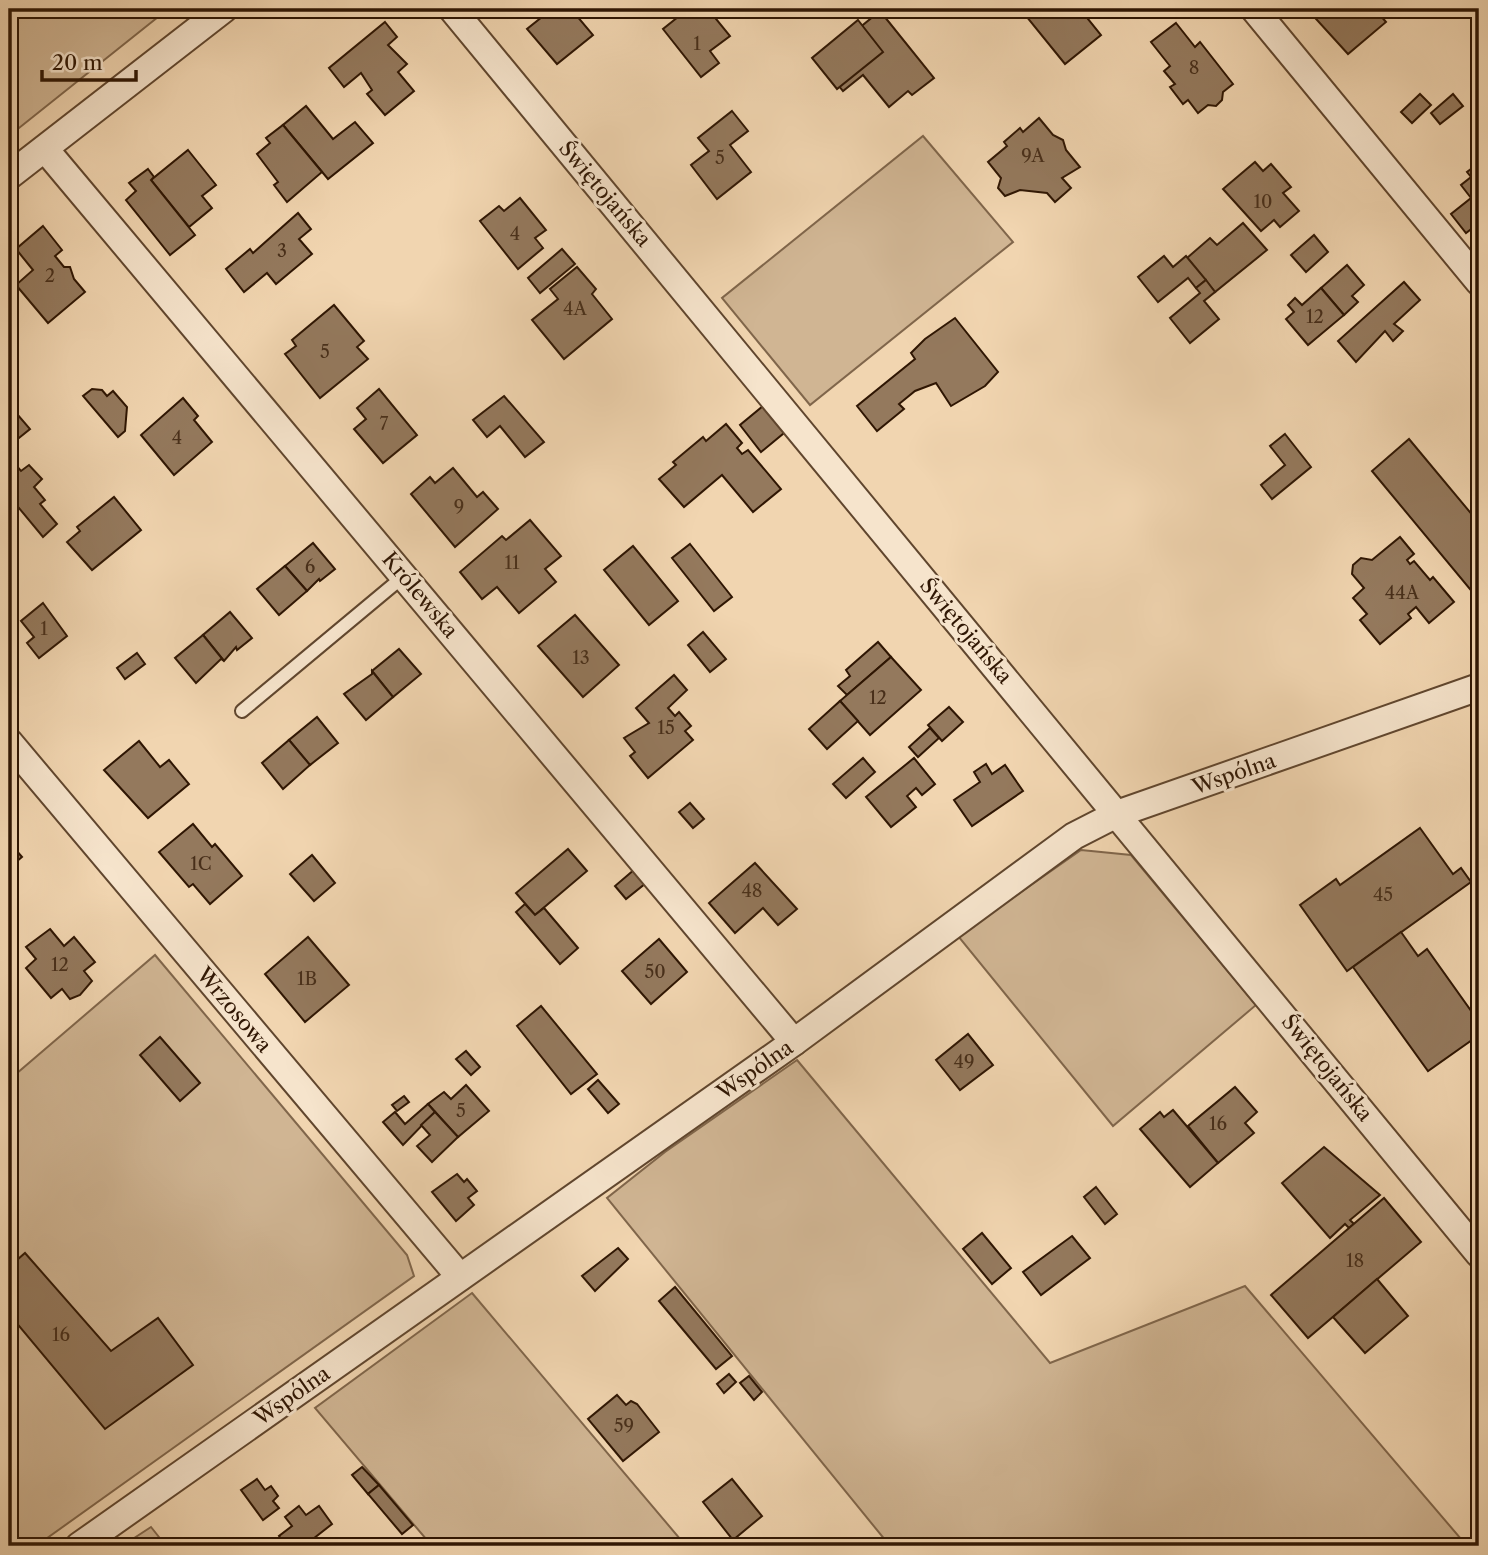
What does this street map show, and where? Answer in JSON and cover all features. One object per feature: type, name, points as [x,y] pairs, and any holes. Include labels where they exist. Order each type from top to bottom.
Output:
[{"type":"street","points":[[9,176],[224,9]]},
{"type":"street","name":"Świętojańska","points":[[452,9],[1479,1254]]},
{"type":"street","points":[[1254,9],[1479,282]]},
{"type":"street","name":"Królewska","points":[[45,149],[794,1042]]},
{"type":"street","name":"Wspólna","points":[[79,1546],[794,1042],[1074,836],[1117,814],[1479,687]]},
{"type":"street","name":"Wrzosowa","points":[[9,742],[460,1277]]},
{"type":"lane","points":[[242,711],[404,576]]},
{"type":"shaded area","points":[[9,9],[168,9],[9,136]]},
{"type":"shaded area","points":[[923,136],[1013,242],[810,405],[722,298]]},
{"type":"shaded area","points":[[1081,850],[1131,855],[1256,1005],[1113,1126],[958,936]]},
{"type":"shaded area","points":[[155,955],[407,1255],[414,1276],[36,1546],[9,1546],[9,1080]]},
{"type":"shaded area","points":[[797,1060],[1050,1363],[1245,1286],[1467,1546],[890,1546],[607,1198],[665,1152]]},
{"type":"shaded area","points":[[472,1293],[686,1546],[432,1546],[315,1408]]},
{"type":"shaded area","points":[[151,1527],[166,1546],[122,1546]]},
{"type":"building","points":[[552,9],[571,9],[593,35],[557,64],[527,29]]},
{"type":"building","points":[[688,9],[708,9],[730,36],[710,51],[719,63],[701,77],[663,29]]},
{"type":"building","points":[[1035,9],[1080,9],[1101,35],[1065,64],[1026,16]]},
{"type":"building","points":[[1307,9],[1375,9],[1386,22],[1348,54]]},
{"type":"building","points":[[880,11],[934,78],[912,95],[908,91],[889,107],[863,75],[843,91],[819,61]]},
{"type":"building","points":[[858,20],[883,52],[837,89],[812,58]]},
{"type":"building","points":[[385,22],[397,37],[388,45],[407,64],[398,72],[414,91],[385,115],[367,94],[372,90],[361,73],[344,87],[329,68]]},
{"type":"building","points":[[1176,23],[1195,47],[1200,42],[1233,84],[1223,92],[1222,100],[1216,106],[1208,105],[1198,113],[1188,100],[1183,104],[1170,87],[1175,84],[1164,71],[1170,66],[1151,42]]},
{"type":"building","points":[[1420,94],[1431,105],[1412,123],[1401,112]]},
{"type":"building","points":[[1453,94],[1463,106],[1440,124],[1431,113]]},
{"type":"building","points":[[306,106],[333,139],[355,122],[373,143],[328,179],[283,125]]},
{"type":"building","points":[[732,111],[748,131],[730,145],[751,172],[717,199],[691,165],[709,151],[698,138]]},
{"type":"building","points":[[1039,118],[1053,135],[1063,140],[1066,150],[1080,167],[1062,178],[1071,188],[1055,202],[1047,193],[1020,190],[1005,196],[998,188],[1001,178],[988,162],[1007,146],[1004,142],[1020,128],[1023,132]]},
{"type":"building","points":[[283,125],[322,172],[287,202],[274,185],[278,182],[257,154],[270,143],[266,138]]},
{"type":"building","points":[[188,150],[216,185],[202,196],[212,208],[189,227],[151,180]]},
{"type":"building","points":[[1255,162],[1263,171],[1271,164],[1291,187],[1283,193],[1299,211],[1280,227],[1274,220],[1261,231],[1223,189]]},
{"type":"building","points":[[1479,163],[1479,223],[1466,233],[1451,214],[1471,198],[1461,185],[1471,177],[1467,172]]},
{"type":"building","points":[[148,169],[154,177],[151,180],[195,235],[170,255],[126,200],[136,191],[129,183]]},
{"type":"building","points":[[520,198],[546,230],[535,238],[543,248],[518,269],[480,221],[499,206],[504,211]]},
{"type":"building","points":[[298,213],[311,229],[299,239],[312,254],[276,284],[267,273],[244,292],[226,269],[250,249],[253,253]]},
{"type":"building","points":[[1243,223],[1267,250],[1215,292],[1187,258],[1210,238],[1217,245]]},
{"type":"building","points":[[43,226],[62,250],[55,256],[64,267],[70,267],[74,279],[85,292],[48,323],[16,285],[33,270],[16,249]]},
{"type":"building","points":[[1314,235],[1328,252],[1306,272],[1291,255]]},
{"type":"building","points":[[562,249],[575,264],[540,293],[528,278]]},
{"type":"building","points":[[1164,256],[1173,267],[1186,256],[1206,280],[1196,288],[1188,278],[1158,302],[1138,277]]},
{"type":"building","points":[[1347,265],[1364,285],[1352,296],[1358,302],[1344,315],[1321,288]]},
{"type":"building","points":[[577,267],[596,289],[592,294],[612,319],[564,359],[532,320],[558,299],[550,289]]},
{"type":"building","points":[[1206,280],[1215,292],[1204,301],[1219,319],[1190,343],[1170,318],[1200,293],[1196,288]]},
{"type":"building","points":[[1404,282],[1420,300],[1394,324],[1403,331],[1393,341],[1385,331],[1356,362],[1338,341]]},
{"type":"building","points":[[1321,288],[1344,315],[1308,345],[1286,319],[1294,312],[1288,305],[1295,298],[1302,305]]},
{"type":"building","points":[[334,305],[364,341],[357,347],[368,359],[320,398],[285,354],[296,346],[292,340]]},
{"type":"building","points":[[955,318],[998,372],[985,386],[951,406],[936,383],[915,391],[899,404],[904,409],[877,431],[857,406],[915,359],[911,353],[925,339]]},
{"type":"building","points":[[92,389],[102,390],[107,396],[113,391],[127,407],[125,431],[118,437],[83,396]]},
{"type":"building","points":[[379,389],[417,435],[383,463],[354,429],[366,419],[357,408]]},
{"type":"building","points":[[504,396],[544,442],[525,457],[500,426],[487,437],[473,420]]},
{"type":"building","points":[[183,398],[198,416],[194,420],[212,442],[174,475],[141,435]]},
{"type":"building","points":[[763,406],[784,433],[761,452],[740,425]]},
{"type":"building","points":[[11,407],[30,429],[9,446],[9,409]]},
{"type":"building","points":[[726,424],[742,443],[737,448],[742,454],[748,450],[781,489],[753,512],[722,475],[684,507],[659,479],[676,465],[673,462],[703,437],[706,441]]},
{"type":"building","points":[[1285,434],[1311,467],[1272,499],[1261,485],[1285,465],[1270,446]]},
{"type":"building","points":[[1409,439],[1479,523],[1479,600],[1372,471]]},
{"type":"building","points":[[9,457],[21,471],[29,465],[42,479],[34,487],[45,500],[40,504],[57,524],[43,537],[9,496]]},
{"type":"building","points":[[453,468],[477,497],[483,492],[498,509],[455,547],[411,494],[430,477],[435,483]]},
{"type":"building","points":[[114,497],[141,530],[92,570],[67,542],[80,531],[77,527]]},
{"type":"building","points":[[530,520],[561,556],[545,569],[556,582],[519,613],[497,587],[482,599],[460,572],[502,536],[506,540]]},
{"type":"building","points":[[1400,537],[1414,554],[1407,560],[1410,564],[1414,561],[1430,580],[1433,577],[1454,602],[1429,623],[1416,607],[1408,614],[1411,618],[1380,644],[1360,620],[1367,614],[1353,598],[1364,588],[1352,574],[1353,565],[1361,558],[1372,560]]},
{"type":"building","points":[[313,543],[335,569],[307,591],[285,566]]},
{"type":"building","points":[[690,544],[732,597],[714,611],[672,558]]},
{"type":"building","points":[[633,546],[678,601],[649,625],[604,570]]},
{"type":"building","points":[[285,566],[307,591],[279,615],[257,589]]},
{"type":"building","points":[[43,603],[67,636],[39,658],[27,643],[34,637],[21,621]]},
{"type":"building","points":[[230,612],[252,638],[237,650],[236,647],[224,661],[203,635]]},
{"type":"building","points":[[575,615],[619,665],[583,697],[538,646]]},
{"type":"building","points":[[703,632],[726,659],[710,672],[688,645]]},
{"type":"building","points":[[203,635],[224,661],[221,659],[196,683],[175,658]]},
{"type":"building","points":[[878,642],[891,657],[847,695],[838,686],[850,676],[846,670]]},
{"type":"building","points":[[399,649],[421,674],[393,697],[372,671]]},
{"type":"building","points":[[137,653],[145,664],[125,679],[117,668]]},
{"type":"building","points":[[891,657],[921,690],[870,735],[840,701]]},
{"type":"building","points":[[372,671],[393,697],[366,720],[344,694],[372,674]]},
{"type":"building","points":[[674,675],[687,690],[668,708],[675,716],[679,712],[691,726],[685,731],[693,740],[648,778],[630,756],[635,752],[624,738],[649,723],[636,708]]},
{"type":"building","points":[[840,701],[858,721],[827,749],[809,729]]},
{"type":"building","points":[[949,707],[963,722],[942,741],[928,725]]},
{"type":"building","points":[[317,717],[338,743],[310,765],[289,740]]},
{"type":"building","points":[[930,728],[939,738],[918,757],[909,747]]},
{"type":"building","points":[[289,740],[310,765],[283,789],[262,763]]},
{"type":"building","points":[[139,741],[160,767],[169,760],[189,784],[148,818],[104,770]]},
{"type":"building","points":[[863,758],[875,772],[846,798],[833,784]]},
{"type":"building","points":[[914,758],[935,784],[922,795],[916,788],[907,796],[916,807],[891,827],[866,797]]},
{"type":"building","points":[[986,764],[992,774],[1005,765],[1023,791],[972,826],[954,800],[980,782],[974,772]]},
{"type":"building","points":[[690,803],[704,819],[693,828],[679,812]]},
{"type":"building","points":[[193,824],[212,847],[215,844],[242,876],[210,904],[193,884],[189,887],[159,852]]},
{"type":"building","points":[[1420,828],[1453,874],[1461,868],[1471,882],[1347,971],[1300,905],[1336,879],[1340,885]]},
{"type":"building","points":[[9,842],[22,857],[9,868]]},
{"type":"building","points":[[568,849],[587,871],[535,915],[516,893]]},
{"type":"building","points":[[312,855],[335,883],[314,901],[290,874]]},
{"type":"building","points":[[755,863],[797,909],[778,925],[763,908],[735,933],[709,903]]},
{"type":"building","points":[[635,869],[646,883],[626,899],[615,886]]},
{"type":"building","points":[[525,904],[535,915],[544,908],[578,948],[560,964],[516,912]]},
{"type":"building","points":[[50,929],[64,946],[74,937],[95,962],[84,971],[92,981],[80,995],[70,999],[62,989],[51,998],[26,968],[36,959],[26,947]]},
{"type":"building","points":[[1401,932],[1418,956],[1427,949],[1479,1022],[1479,1035],[1428,1071],[1353,967]]},
{"type":"building","points":[[308,937],[349,985],[305,1022],[265,974]]},
{"type":"building","points":[[659,939],[687,972],[651,1004],[622,971]]},
{"type":"building","points":[[541,1006],[597,1074],[571,1094],[517,1026]]},
{"type":"building","points":[[968,1034],[993,1065],[960,1090],[936,1060]]},
{"type":"building","points":[[160,1037],[200,1083],[180,1101],[140,1055]]},
{"type":"building","points":[[466,1051],[480,1067],[471,1075],[456,1059]]},
{"type":"building","points":[[598,1080],[619,1104],[608,1113],[588,1089]]},
{"type":"building","points":[[466,1085],[489,1111],[458,1137],[428,1104],[444,1092],[451,1099]]},
{"type":"building","points":[[1235,1087],[1257,1112],[1245,1123],[1254,1133],[1218,1163],[1188,1126]]},
{"type":"building","points":[[404,1096],[409,1102],[397,1111],[392,1105]]},
{"type":"building","points":[[428,1104],[435,1112],[403,1145],[383,1122],[395,1112],[405,1124]]},
{"type":"building","points":[[1173,1110],[1218,1163],[1190,1187],[1140,1129],[1160,1112],[1164,1117]]},
{"type":"building","points":[[435,1112],[458,1137],[432,1162],[417,1146],[430,1135],[421,1125]]},
{"type":"building","points":[[1324,1147],[1380,1195],[1350,1220],[1354,1224],[1349,1228],[1345,1224],[1330,1238],[1282,1183]]},
{"type":"building","points":[[457,1174],[464,1182],[467,1179],[477,1191],[468,1198],[474,1205],[456,1221],[432,1192]]},
{"type":"building","points":[[1096,1187],[1117,1214],[1105,1224],[1084,1197]]},
{"type":"building","points":[[1384,1198],[1421,1242],[1308,1338],[1271,1295]]},
{"type":"building","points":[[982,1233],[1011,1268],[992,1284],[963,1249]]},
{"type":"building","points":[[1072,1236],[1090,1258],[1041,1295],[1023,1272]]},
{"type":"building","points":[[618,1248],[628,1259],[595,1291],[582,1276]]},
{"type":"building","points":[[25,1253],[111,1351],[158,1318],[193,1365],[105,1429],[9,1314],[9,1267]]},
{"type":"building","points":[[1377,1279],[1408,1316],[1365,1353],[1333,1317]]},
{"type":"building","points":[[675,1287],[732,1356],[716,1369],[659,1301]]},
{"type":"building","points":[[729,1374],[736,1382],[724,1393],[717,1384]]},
{"type":"building","points":[[749,1376],[762,1392],[754,1400],[740,1383]]},
{"type":"building","points":[[617,1395],[626,1405],[631,1401],[637,1404],[659,1432],[623,1461],[588,1419]]},
{"type":"building","points":[[362,1467],[379,1485],[368,1494],[352,1475]]},
{"type":"building","points":[[257,1479],[265,1490],[271,1486],[278,1496],[273,1501],[279,1508],[263,1520],[241,1490]]},
{"type":"building","points":[[732,1479],[762,1516],[733,1540],[703,1502]]},
{"type":"building","points":[[379,1485],[413,1525],[402,1534],[368,1494]]},
{"type":"building","points":[[299,1506],[306,1515],[319,1506],[332,1524],[304,1546],[287,1546],[279,1536],[292,1526],[285,1517]]}]
